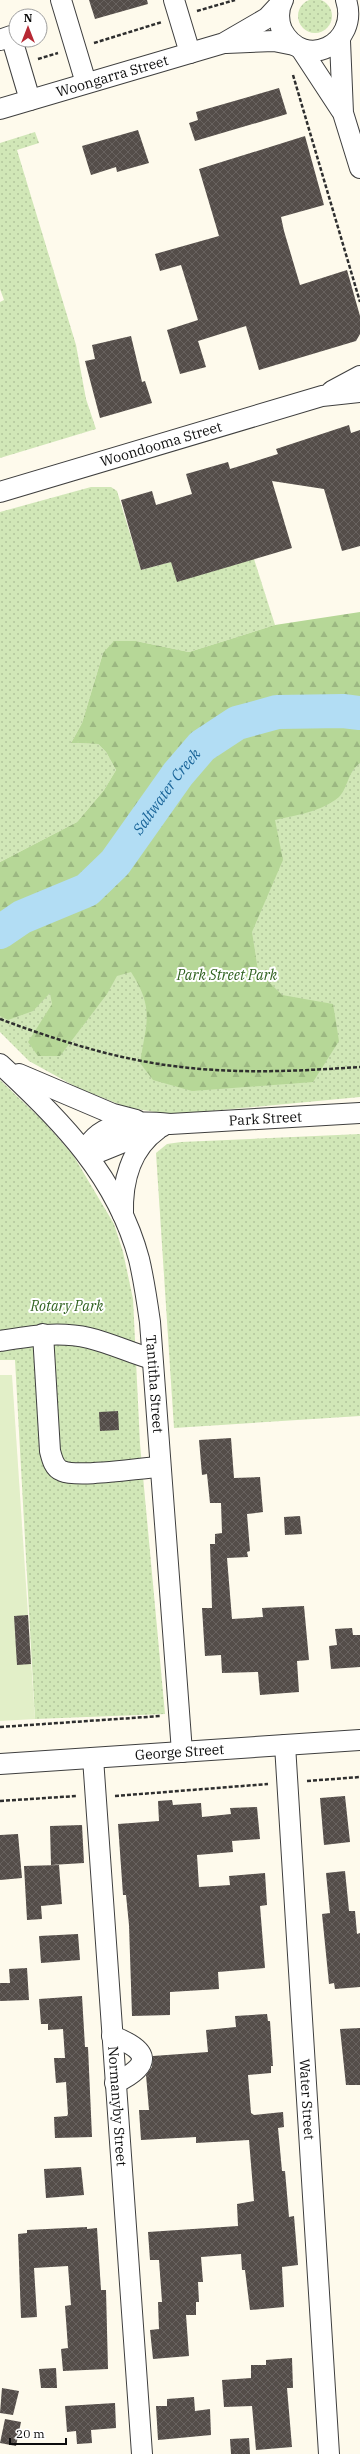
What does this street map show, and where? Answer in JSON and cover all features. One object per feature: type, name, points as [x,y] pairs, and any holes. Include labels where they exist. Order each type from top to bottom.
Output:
[{"type":"street","points":[[61,0],[86,84]]},
{"type":"street","points":[[343,113],[343,37],[350,17],[346,0]]},
{"type":"street","points":[[282,2],[279,15],[281,26],[286,37],[298,47],[343,113],[360,168]]},
{"type":"street","name":"Woongarra Street","points":[[224,43],[266,18],[282,2]]},
{"type":"street","points":[[177,8],[190,53]]},
{"type":"street","points":[[343,37],[360,16]]},
{"type":"street","points":[[0,40],[12,36],[30,100]]},
{"type":"street","name":"Woongarra Street","points":[[0,109],[224,43],[274,41],[298,47],[322,50],[343,37]]},
{"type":"street","name":"Woondooma Street","points":[[322,396],[360,376]]},
{"type":"street","name":"Woondooma Street","points":[[0,492],[322,396],[360,392]]},
{"type":"street","name":"Park Street","points":[[1,1065],[113,1114],[141,1121],[167,1125],[360,1112]]},
{"type":"street","name":"Tantitha Street","points":[[1,1065],[55,1116],[85,1151],[123,1217],[139,1259],[144,1287],[152,1359],[159,1467],[182,1752]]},
{"type":"street","name":"Park Street","points":[[141,1121],[115,1126],[104,1130],[90,1141],[85,1151],[99,1152],[167,1125]]},
{"type":"street","points":[[123,1217],[122,1191],[128,1170],[149,1137],[167,1125]]},
{"type":"street","points":[[43,1334],[50,1451],[53,1464],[62,1471],[80,1473],[159,1467]]},
{"type":"street","points":[[0,1342],[43,1334],[90,1338],[152,1359]]},
{"type":"street","name":"George Street","points":[[0,1764],[360,1740]]},
{"type":"street","name":"Water Street","points":[[285,1745],[329,2454]]},
{"type":"street","name":"Normanyby Street","points":[[92,1758],[142,2454]]},
{"type":"street","points":[[112,2036],[134,2045],[141,2057],[141,2062],[136,2072],[115,2083]]},
{"type":"path","points":[[20,65],[75,48],[177,8],[235,0]]},
{"type":"path","points":[[293,74],[360,302]]},
{"type":"path","points":[[0,1019],[88,1049],[126,1058],[182,1067],[248,1072],[360,1067]]},
{"type":"path","points":[[0,1728],[178,1715]]},
{"type":"path","points":[[0,1801],[360,1778]]},
{"type":"green space","points":[[312,-1],[318,-1],[322,0],[329,6],[332,16],[331,23],[325,30],[318,33],[312,33],[308,32],[301,26],[298,19],[298,13],[299,9],[305,2]]},
{"type":"green space","points":[[35,132],[39,143],[17,150],[76,345],[86,399],[96,429],[0,458],[0,302],[4,300],[0,289],[0,143]]},
{"type":"green space","points":[[91,487],[111,487],[117,491],[141,570],[171,562],[254,559],[275,625],[189,652],[136,641],[103,653],[82,723],[71,743],[98,744],[106,752],[116,770],[104,790],[77,822],[0,862],[0,512]]},
{"type":"green space","points":[[360,612],[360,763],[352,771],[342,793],[332,802],[316,810],[275,820],[283,860],[252,932],[258,971],[282,995],[333,1004],[339,1041],[313,1082],[192,1091],[153,1080],[140,1063],[147,1016],[146,1007],[139,985],[131,972],[117,976],[107,994],[60,1056],[38,1056],[28,1042],[52,1004],[50,993],[33,1011],[8,1020],[0,1016],[0,862],[77,822],[104,790],[116,770],[106,752],[98,744],[71,743],[82,723],[103,653],[114,641],[136,641],[189,652],[275,625]]},
{"type":"green space","name":"Park Street Park","points":[[360,728],[360,1097],[189,1113],[161,1113],[126,1107],[78,1088],[29,1061],[0,1032],[0,954]]},
{"type":"green space","name":"Rotary Park","points":[[0,1080],[43,1121],[73,1155],[114,1224],[123,1252],[133,1299],[140,1444],[165,1714],[35,1719],[15,1360],[0,1360]]},
{"type":"green space","points":[[360,1134],[360,1416],[174,1428],[156,1153],[167,1144],[181,1142]]},
{"type":"green space","points":[[0,1375],[12,1375],[35,1719],[0,1721]]},
{"type":"building","points":[[89,0],[147,0],[148,4],[95,19]]},
{"type":"building","points":[[279,88],[287,114],[195,141],[189,123],[198,120],[196,112]]},
{"type":"building","points":[[138,130],[149,163],[117,172],[116,167],[91,175],[82,146]]},
{"type":"building","points":[[305,136],[324,205],[281,217],[284,231],[300,285],[347,270],[360,316],[360,334],[356,341],[259,370],[246,326],[198,341],[206,367],[180,374],[167,330],[198,320],[181,265],[160,271],[155,254],[219,236],[199,169]]},
{"type":"building","points":[[131,336],[142,382],[145,381],[152,403],[100,418],[85,361],[95,359],[92,345]]},
{"type":"building","points":[[349,425],[351,433],[360,430],[360,546],[342,551],[324,489],[272,481],[292,548],[177,582],[171,562],[141,570],[121,500],[152,491],[156,505],[192,494],[186,474],[228,462],[230,469],[278,454],[276,449]]},
{"type":"building","points":[[118,1411],[119,1430],[100,1431],[99,1412]]},
{"type":"building","points":[[231,1438],[234,1478],[260,1477],[263,1512],[247,1514],[250,1551],[247,1552],[248,1557],[227,1558],[232,1619],[263,1617],[262,1608],[304,1606],[309,1660],[297,1661],[299,1692],[260,1695],[258,1672],[222,1673],[221,1655],[205,1656],[202,1608],[212,1608],[210,1544],[215,1544],[215,1534],[222,1533],[221,1503],[210,1503],[207,1474],[202,1475],[199,1440]]},
{"type":"building","points":[[300,1516],[302,1534],[285,1535],[284,1517]]},
{"type":"building","points":[[28,1615],[31,1664],[17,1665],[14,1616]]},
{"type":"building","points":[[352,1628],[353,1635],[360,1635],[360,1667],[331,1669],[329,1646],[337,1645],[335,1629]]},
{"type":"building","points":[[345,1796],[350,1842],[324,1845],[320,1798]]},
{"type":"building","points":[[172,1800],[173,1805],[201,1803],[202,1817],[231,1814],[230,1808],[257,1807],[260,1839],[232,1841],[233,1852],[197,1855],[199,1887],[230,1885],[229,1876],[265,1873],[267,1905],[260,1906],[265,1968],[218,1972],[219,1989],[170,1992],[170,2015],[132,2016],[129,1925],[126,1895],[123,1895],[118,1824],[159,1821],[158,1801]]},
{"type":"building","points":[[82,1825],[84,1863],[51,1865],[50,1826]]},
{"type":"building","points":[[18,1834],[22,1878],[0,1880],[0,1835]]},
{"type":"building","points":[[59,1865],[62,1904],[41,1906],[42,1919],[27,1920],[24,1866]]},
{"type":"building","points":[[345,1871],[349,1911],[355,1911],[357,1934],[360,1933],[360,1987],[335,1989],[334,1983],[329,1984],[322,1914],[330,1913],[326,1873]]},
{"type":"building","points":[[78,1934],[80,1960],[41,1963],[39,1936]]},
{"type":"building","points":[[27,1968],[29,2000],[0,2001],[0,1983],[10,1983],[9,1969]]},
{"type":"building","points":[[82,1996],[85,2047],[88,2047],[92,2137],[55,2138],[54,2117],[67,2116],[68,2114],[66,2082],[56,2083],[54,2058],[65,2058],[63,2029],[48,2030],[48,2024],[41,2024],[39,1999]]},
{"type":"building","points":[[267,2014],[268,2021],[270,2021],[273,2066],[271,2066],[271,2073],[248,2075],[251,2113],[254,2115],[283,2112],[284,2127],[278,2128],[282,2171],[285,2171],[289,2217],[294,2216],[298,2265],[282,2267],[284,2307],[250,2310],[245,2270],[242,2270],[241,2254],[201,2257],[203,2282],[198,2282],[199,2302],[196,2302],[196,2315],[186,2315],[189,2356],[153,2359],[150,2330],[159,2329],[158,2302],[162,2302],[159,2260],[150,2260],[148,2232],[238,2226],[237,2204],[254,2201],[249,2140],[196,2143],[196,2137],[141,2140],[139,2110],[149,2110],[146,2075],[152,2067],[153,2056],[208,2052],[206,2030],[236,2027],[235,2016]]},
{"type":"building","points":[[360,2028],[360,2085],[346,2085],[340,2029]]},
{"type":"building","points":[[81,2167],[84,2195],[46,2198],[44,2169]]},
{"type":"building","points":[[87,2227],[87,2229],[97,2228],[101,2290],[106,2290],[108,2369],[63,2371],[61,2349],[68,2348],[65,2306],[71,2305],[68,2266],[34,2268],[37,2317],[21,2318],[18,2234],[27,2233],[27,2230]]},
{"type":"building","points":[[292,2358],[293,2388],[287,2388],[292,2447],[256,2450],[252,2406],[224,2407],[222,2380],[251,2378],[251,2365],[266,2365],[266,2360]]},
{"type":"building","points":[[56,2368],[57,2388],[41,2388],[39,2369]]},
{"type":"building","points":[[2,2388],[19,2391],[13,2415],[0,2413]]},
{"type":"building","points":[[194,2397],[195,2411],[210,2409],[211,2435],[158,2440],[156,2406],[167,2406],[167,2399]]},
{"type":"building","points":[[115,2403],[116,2428],[91,2430],[92,2443],[77,2444],[76,2431],[67,2432],[65,2406]]},
{"type":"building","points":[[5,2419],[21,2422],[16,2446],[0,2443]]},
{"type":"building","points":[[249,2438],[250,2454],[231,2454],[230,2439]]},
{"type":"waterway","name":"Saltwater Creek","points":[[0,932],[22,917],[87,890],[115,863],[178,774],[202,746],[237,723],[277,712],[343,711],[360,713]]}]
